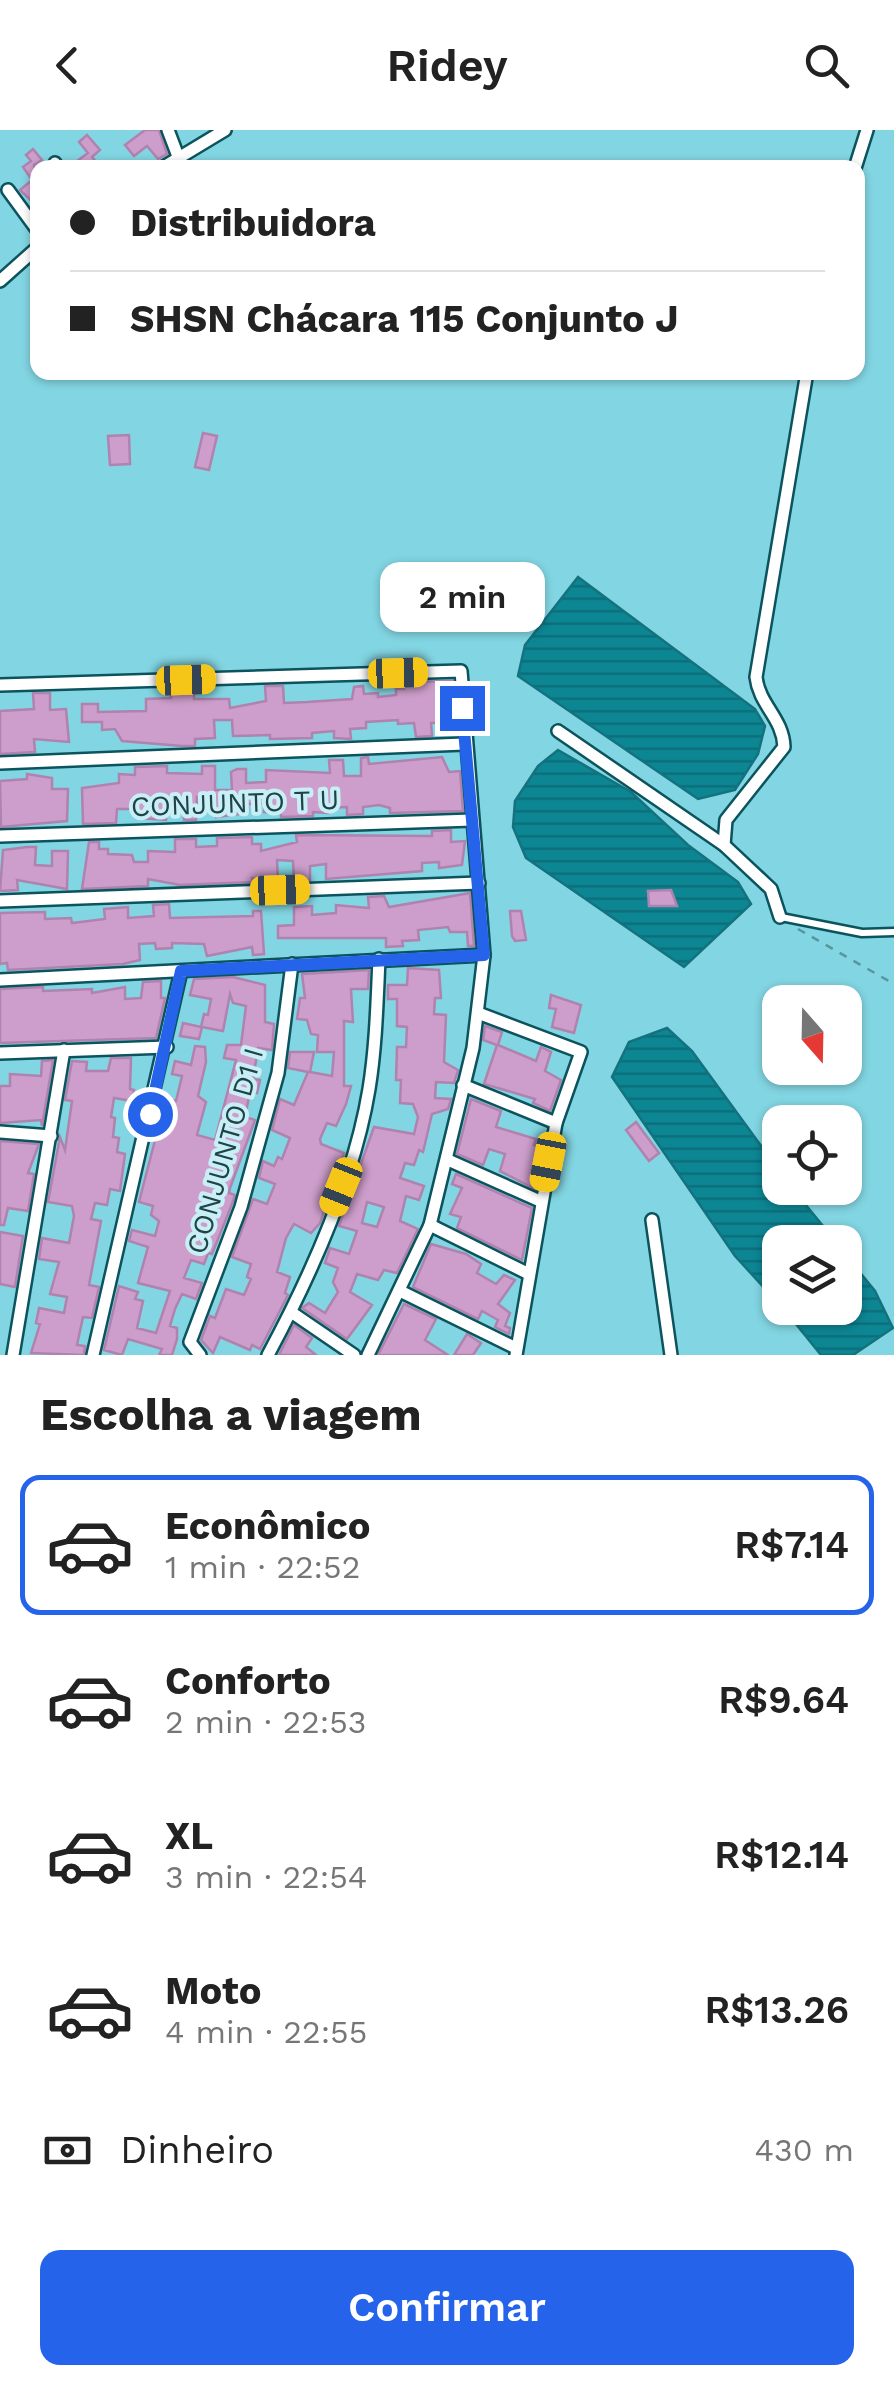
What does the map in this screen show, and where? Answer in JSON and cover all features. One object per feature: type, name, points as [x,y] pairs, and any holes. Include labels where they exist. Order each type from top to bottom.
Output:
[{"type":"street","points":[[168,130],[179,159],[225,130]]},
{"type":"street","points":[[858,160],[867,130]]},
{"type":"street","points":[[8,190],[30,220]]},
{"type":"street","points":[[0,282],[30,255]]},
{"type":"street","points":[[724,845],[726,820],[784,747],[779,721],[763,701],[756,678],[806,380]]},
{"type":"street","points":[[0,686],[460,671],[484,955],[478,1012],[448,1160],[430,1224],[402,1292],[368,1355]]},
{"type":"street","points":[[558,731],[724,845],[772,889],[780,917]]},
{"type":"street","points":[[0,763],[464,744]]},
{"type":"street","name":"CONJUNTO T U","points":[[0,836],[472,820]]},
{"type":"street","points":[[0,901],[479,883]]},
{"type":"street","points":[[0,980],[484,955]]},
{"type":"street","points":[[268,1355],[291,1312],[341,1187],[368,1094],[378,959]]},
{"type":"street","name":"CONJUNTO D1 I","points":[[195,1351],[200,1310],[241,1208],[278,1073],[292,964]]},
{"type":"street","points":[[93,1355],[167,1047],[181,971]]},
{"type":"street","points":[[402,1292],[516,1352],[556,1123],[581,1052],[478,1012]]},
{"type":"street","points":[[0,1053],[167,1047]]},
{"type":"street","points":[[13,1355],[64,1050]]},
{"type":"street","points":[[463,1086],[556,1123]]},
{"type":"street","points":[[0,1132],[51,1136]]},
{"type":"street","points":[[448,1160],[540,1201]]},
{"type":"street","points":[[652,1220],[671,1355]]},
{"type":"street","points":[[430,1224],[527,1273]]},
{"type":"street","points":[[291,1312],[354,1355]]},
{"type":"lane","points":[[780,917],[862,933],[894,932]]},
{"type":"path","points":[[780,917],[894,984]]},
{"type":"water","points":[[578,577],[755,709],[765,726],[758,754],[735,790],[698,799],[518,676],[525,645]]},
{"type":"water","points":[[558,750],[631,792],[688,845],[738,882],[751,904],[684,967],[526,858],[513,827],[515,801],[538,766]]},
{"type":"water","points":[[667,1028],[692,1051],[762,1147],[762,1205],[806,1205],[822,1225],[762,1225],[762,1285],[735,1256],[612,1077],[629,1042]]},
{"type":"water","points":[[862,1275],[875,1291],[893,1328],[853,1355],[821,1355],[797,1325],[862,1325]]},
{"type":"building","points":[[145,130],[159,130],[167,154],[158,159],[147,146],[134,156],[125,145]]},
{"type":"building","points":[[87,135],[100,150],[92,157],[94,160],[78,160],[88,153],[79,142]]},
{"type":"building","points":[[33,149],[42,160],[30,160],[26,155]]},
{"type":"building","points":[[30,182],[30,199],[20,190]]},
{"type":"building","points":[[203,433],[217,436],[209,470],[195,467]]},
{"type":"building","points":[[129,435],[130,464],[110,465],[108,436]]},
{"type":"building","points":[[452,681],[456,722],[431,723],[432,736],[416,737],[414,723],[398,724],[398,720],[366,722],[366,728],[350,729],[351,739],[334,738],[334,731],[312,733],[312,738],[270,739],[270,735],[233,736],[232,720],[214,720],[215,738],[195,739],[195,746],[182,746],[122,741],[115,729],[102,730],[102,722],[82,722],[82,704],[98,704],[98,712],[146,711],[146,699],[171,698],[170,689],[194,688],[194,699],[229,699],[230,708],[266,701],[265,686],[283,686],[284,703],[352,699],[354,687],[363,686],[364,694],[378,693],[378,697],[396,695],[396,689],[404,689],[403,682]]},
{"type":"building","points":[[33,693],[50,693],[50,710],[66,709],[69,742],[34,739],[35,752],[0,754],[0,711],[34,709]]},
{"type":"building","points":[[368,757],[369,764],[442,757],[449,772],[460,771],[463,811],[390,813],[390,808],[379,805],[363,807],[363,814],[347,815],[347,807],[328,808],[328,813],[313,812],[313,816],[281,817],[281,813],[264,812],[265,803],[248,804],[248,813],[216,817],[215,796],[197,797],[196,820],[184,820],[183,805],[167,805],[166,820],[139,818],[140,812],[134,809],[117,809],[116,823],[83,824],[82,788],[119,783],[119,774],[135,775],[135,767],[167,766],[167,773],[202,774],[202,766],[215,766],[215,790],[232,790],[231,772],[237,769],[246,769],[246,783],[266,782],[266,770],[330,773],[329,760],[343,760],[344,776],[361,776],[361,758]]},
{"type":"building","points":[[27,774],[52,778],[52,789],[68,789],[67,821],[1,827],[0,781],[27,779]]},
{"type":"building","points":[[451,830],[451,842],[465,841],[462,865],[439,868],[439,862],[422,863],[422,871],[326,879],[326,864],[310,866],[310,880],[294,881],[293,861],[277,860],[278,881],[252,878],[252,882],[180,885],[148,879],[148,886],[82,889],[89,842],[99,842],[99,849],[108,849],[108,854],[132,855],[134,862],[148,862],[148,851],[175,852],[175,839],[196,839],[196,847],[217,846],[217,838],[252,837],[252,844],[261,844],[261,851],[297,842],[296,835],[432,836],[432,831]]},
{"type":"building","points":[[36,847],[35,865],[52,866],[52,851],[68,851],[67,889],[17,880],[18,890],[0,891],[3,850]]},
{"type":"building","points":[[671,890],[677,906],[649,906],[648,891]]},
{"type":"building","points":[[470,893],[474,946],[468,946],[467,932],[450,932],[448,927],[418,930],[419,940],[402,941],[403,946],[386,947],[386,938],[278,938],[278,926],[294,925],[294,907],[312,906],[312,915],[336,913],[336,905],[369,908],[368,897],[384,896],[389,907]]},
{"type":"building","points":[[169,904],[170,918],[253,916],[253,911],[261,911],[264,954],[253,955],[252,947],[207,956],[204,944],[172,943],[172,948],[156,949],[155,943],[139,944],[140,960],[123,964],[8,970],[7,963],[0,964],[0,913],[45,912],[45,919],[71,918],[72,923],[105,919],[104,909],[128,907],[128,918],[154,916],[153,905]]},
{"type":"building","points":[[510,911],[521,911],[526,940],[515,941],[512,936]]},
{"type":"building","points":[[408,968],[439,970],[441,998],[435,998],[434,1014],[446,1015],[444,1062],[458,1070],[454,1083],[436,1082],[435,1098],[451,1099],[448,1109],[432,1114],[423,1152],[419,1150],[414,1165],[405,1163],[400,1178],[424,1186],[419,1200],[406,1196],[400,1221],[418,1229],[397,1273],[384,1270],[378,1280],[357,1274],[350,1292],[372,1305],[347,1339],[302,1308],[309,1303],[325,1313],[338,1292],[333,1282],[338,1268],[325,1263],[330,1248],[349,1254],[357,1231],[339,1226],[374,1127],[414,1134],[418,1117],[413,1104],[400,1103],[401,1080],[396,1080],[397,1047],[406,1047],[407,1027],[397,1026],[397,999],[388,999],[388,985],[407,985]],"holes":[[[367,1202],[384,1207],[377,1227],[362,1223]]]},
{"type":"building","points":[[369,970],[368,989],[351,989],[353,1022],[344,1021],[344,1086],[351,1086],[346,1104],[336,1126],[327,1123],[320,1139],[321,1144],[344,1153],[320,1223],[311,1233],[294,1224],[286,1238],[277,1272],[290,1277],[285,1293],[288,1295],[260,1349],[252,1345],[250,1350],[220,1337],[213,1353],[201,1340],[210,1316],[215,1318],[226,1289],[244,1295],[251,1279],[247,1277],[251,1264],[232,1257],[253,1199],[267,1204],[275,1184],[259,1178],[263,1161],[274,1166],[278,1157],[282,1159],[290,1138],[272,1130],[280,1099],[294,1105],[308,1072],[288,1068],[290,1052],[314,1052],[310,1072],[332,1076],[334,1052],[317,1052],[318,1035],[311,1034],[307,1020],[297,1019],[300,998],[305,998],[302,974]]},
{"type":"building","points":[[233,977],[265,985],[265,1022],[274,1024],[272,1050],[258,1048],[253,1079],[260,1080],[257,1093],[250,1092],[245,1117],[255,1120],[230,1188],[229,1193],[235,1195],[232,1204],[212,1254],[208,1253],[204,1264],[191,1260],[184,1278],[202,1283],[196,1299],[182,1294],[175,1309],[170,1326],[177,1328],[177,1339],[172,1355],[159,1355],[162,1349],[128,1339],[122,1355],[104,1350],[119,1286],[138,1292],[135,1299],[143,1301],[137,1328],[156,1333],[170,1291],[138,1283],[148,1247],[129,1241],[132,1230],[155,1236],[159,1221],[151,1215],[153,1206],[139,1202],[166,1098],[176,1101],[182,1076],[172,1074],[175,1061],[191,1065],[195,1046],[205,1047],[206,1062],[198,1096],[206,1102],[197,1135],[215,1140],[236,1060],[224,1058],[227,1045],[241,1045],[246,1006],[233,1003],[230,994],[223,1031],[202,1027],[199,1039],[180,1036],[183,1023],[201,1027],[204,1014],[208,1015],[211,999],[190,995],[194,979]]},
{"type":"building","points":[[161,981],[161,998],[165,998],[156,1038],[0,1043],[0,989],[92,989],[92,993],[125,987],[125,999],[141,998],[143,982]]},
{"type":"building","points":[[551,995],[581,1005],[574,1033],[552,1027],[556,1009],[549,1008]]},
{"type":"building","points":[[485,1026],[502,1032],[498,1045],[536,1061],[541,1047],[551,1052],[545,1071],[561,1080],[550,1111],[533,1103],[535,1099],[484,1084],[497,1045],[483,1040]]},
{"type":"building","points":[[111,1058],[131,1058],[130,1089],[134,1090],[132,1101],[114,1098],[111,1117],[115,1118],[113,1137],[119,1138],[117,1152],[125,1154],[120,1191],[110,1189],[107,1205],[95,1203],[91,1219],[101,1221],[89,1285],[99,1287],[92,1318],[83,1317],[77,1345],[85,1346],[84,1355],[31,1353],[40,1324],[36,1323],[39,1308],[64,1313],[67,1297],[50,1294],[59,1262],[39,1259],[42,1238],[69,1243],[74,1216],[72,1206],[48,1202],[60,1137],[65,1150],[72,1101],[65,1100],[72,1061],[87,1062],[86,1071],[108,1071]]},
{"type":"building","points":[[53,1060],[42,1126],[41,1120],[0,1123],[0,1086],[10,1086],[10,1074],[41,1076],[42,1061]]},
{"type":"building","points":[[471,1099],[501,1111],[496,1127],[536,1139],[534,1145],[542,1147],[535,1189],[500,1171],[505,1154],[489,1149],[483,1165],[457,1154]]},
{"type":"building","points":[[636,1122],[659,1153],[649,1161],[626,1130]]},
{"type":"building","points":[[0,1141],[39,1144],[28,1173],[34,1174],[28,1211],[8,1208],[4,1225],[0,1225]]},
{"type":"building","points":[[456,1174],[532,1208],[522,1260],[457,1228],[461,1217],[450,1214],[462,1188],[452,1184]]},
{"type":"building","points":[[0,1232],[23,1236],[15,1287],[0,1284]]},
{"type":"building","points":[[431,1244],[466,1254],[481,1264],[477,1273],[496,1284],[504,1275],[515,1280],[498,1304],[510,1313],[505,1326],[510,1328],[509,1334],[495,1327],[498,1320],[482,1311],[478,1319],[413,1287]]},
{"type":"building","points":[[404,1304],[436,1319],[425,1340],[448,1355],[378,1355]]},
{"type":"building","points":[[294,1325],[312,1338],[306,1347],[316,1355],[279,1355]]},
{"type":"building","points":[[467,1334],[481,1343],[473,1355],[454,1355]]},
{"type":"route","points":[[150,1114],[181,971],[484,955],[462,708]]}]
